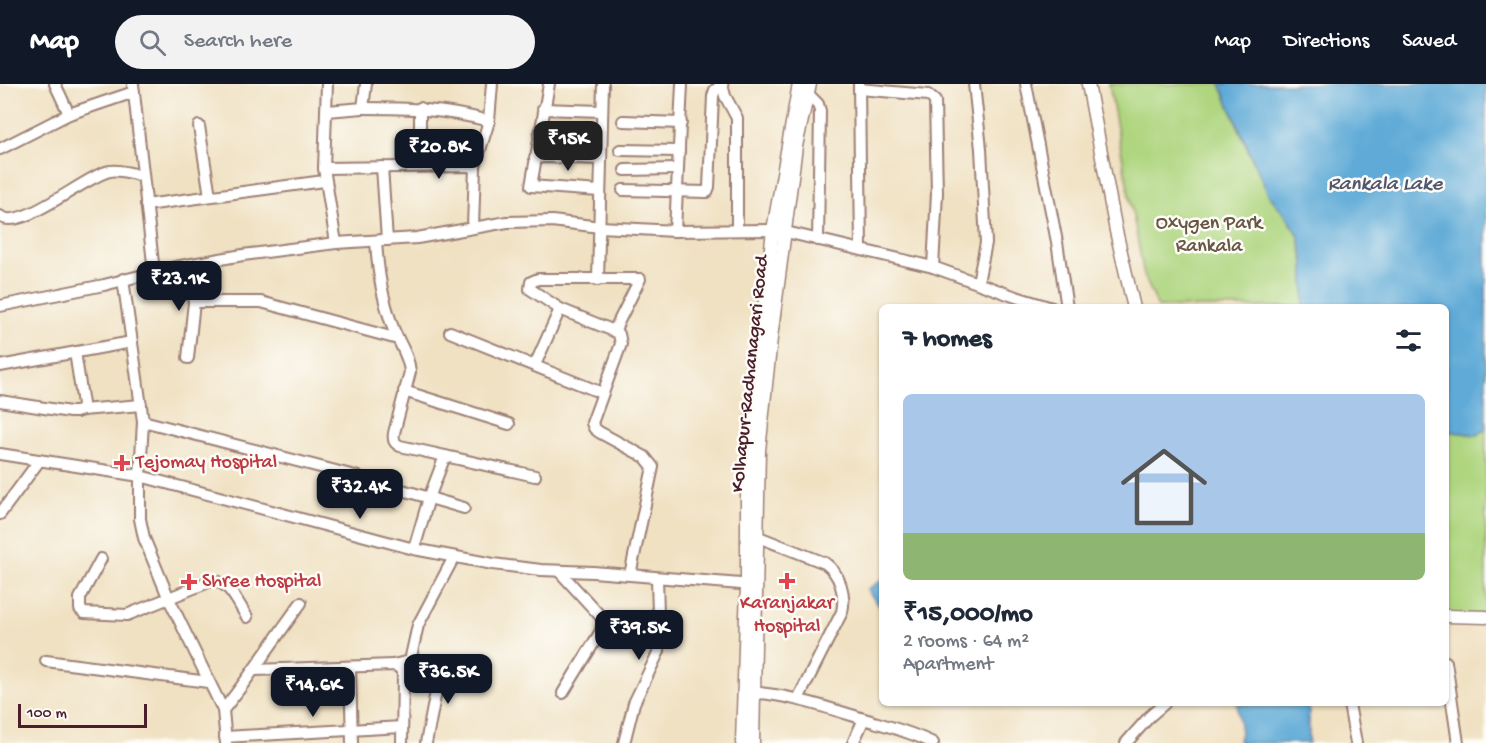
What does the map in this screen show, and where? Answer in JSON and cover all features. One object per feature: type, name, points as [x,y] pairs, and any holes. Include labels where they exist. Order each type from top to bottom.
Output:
[{"type":"main road","points":[[753,743],[749,692],[752,585],[747,460],[799,84]]},
{"type":"main road","points":[[1088,84],[1116,231],[1133,304]]},
{"type":"main road","name":"Kolhapur-Radhanagari Road","points":[[749,692],[756,670],[752,585],[759,450],[779,231],[809,89]]},
{"type":"main road","points":[[1449,616],[1486,617]]},
{"type":"main road","points":[[742,743],[749,692]]},
{"type":"street","points":[[55,84],[69,114]]},
{"type":"street","points":[[327,84],[324,181],[336,243]]},
{"type":"street","points":[[363,108],[366,84]]},
{"type":"street","points":[[472,227],[475,166],[489,121],[492,84]]},
{"type":"street","points":[[549,84],[538,141],[539,158],[531,186],[599,191]]},
{"type":"street","points":[[598,280],[603,84]]},
{"type":"street","points":[[675,231],[682,84]]},
{"type":"street","points":[[722,84],[725,96],[737,118],[736,230]]},
{"type":"street","points":[[624,190],[703,193],[708,190],[713,96],[722,84]]},
{"type":"street","points":[[974,84],[981,149],[986,243],[978,282]]},
{"type":"street","points":[[1026,84],[1057,242],[1066,304]]},
{"type":"street","points":[[861,249],[859,86],[928,95],[935,101],[937,193],[933,267]]},
{"type":"street","points":[[0,149],[69,114],[134,88],[154,272]]},
{"type":"street","points":[[809,89],[820,111],[818,240]]},
{"type":"street","points":[[327,111],[363,108],[420,108],[457,112],[489,121]]},
{"type":"street","points":[[420,108],[420,166]]},
{"type":"street","points":[[543,109],[601,111]]},
{"type":"street","points":[[624,121],[681,123]]},
{"type":"street","points":[[199,126],[210,196]]},
{"type":"street","points":[[538,141],[601,135]]},
{"type":"street","points":[[620,150],[679,151]]},
{"type":"street","points":[[539,158],[600,159]]},
{"type":"street","points":[[324,168],[475,166]]},
{"type":"street","points":[[382,167],[380,284],[410,372],[393,439],[400,446],[535,476]]},
{"type":"street","points":[[625,170],[678,169]]},
{"type":"street","points":[[0,216],[5,220],[11,220],[28,214],[110,171],[143,176]]},
{"type":"street","points":[[146,205],[324,181]]},
{"type":"street","points":[[0,306],[243,255],[336,243],[417,238],[507,222],[549,221],[600,227],[675,231],[779,231],[933,267],[1039,304]]},
{"type":"street","points":[[187,265],[194,302],[188,358]]},
{"type":"street","points":[[123,279],[143,421],[140,476],[141,529],[169,599],[223,710],[226,740],[402,727]]},
{"type":"street","points":[[614,331],[640,279],[533,280],[530,289],[560,309],[619,334],[621,344],[593,417],[594,428],[645,457],[653,467],[630,575]]},
{"type":"street","points":[[194,302],[261,302],[398,339]]},
{"type":"street","points":[[535,365],[560,309]]},
{"type":"street","points":[[450,332],[602,393]]},
{"type":"street","points":[[0,366],[132,342]]},
{"type":"street","points":[[75,352],[82,410]]},
{"type":"street","points":[[404,391],[509,424]]},
{"type":"street","points":[[0,401],[70,412],[141,405]]},
{"type":"street","points":[[143,421],[351,475],[464,508]]},
{"type":"street","points":[[0,454],[140,476],[454,558],[560,572],[752,585]]},
{"type":"street","points":[[414,549],[429,498],[445,456]]},
{"type":"street","points":[[0,514],[39,461]]},
{"type":"street","points":[[756,536],[825,563],[838,577],[845,600],[842,612],[798,699]]},
{"type":"street","points":[[411,661],[418,625],[454,558]]},
{"type":"street","points":[[101,559],[80,598],[80,609],[84,613],[128,615],[218,580],[225,584],[247,617]]},
{"type":"street","points":[[560,572],[603,619],[601,631],[562,693]]},
{"type":"street","points":[[624,743],[634,703],[659,651],[657,578]]},
{"type":"street","points":[[223,710],[255,670],[270,644],[301,603]]},
{"type":"street","points":[[46,661],[208,682]]},
{"type":"street","points":[[255,670],[350,668],[393,665],[411,661],[442,661],[426,743]]},
{"type":"street","points":[[393,665],[399,667],[403,673],[402,743]]},
{"type":"street","points":[[350,668],[352,743]]},
{"type":"street","points":[[1449,682],[1458,743]]},
{"type":"street","points":[[749,692],[798,699],[916,734],[933,743]]},
{"type":"street","points":[[1126,743],[1162,706]]},
{"type":"street","points":[[1348,706],[1356,743]]},
{"type":"street","points":[[853,743],[864,719]]},
{"type":"green space","name":"Oxygen Park Rankala","points":[[1109,84],[1220,84],[1254,164],[1299,236],[1304,263],[1304,304],[1157,304],[1144,275]]},
{"type":"green space","points":[[1486,429],[1486,617],[1449,616],[1449,431],[1477,435]]},
{"type":"water","name":"Rankala Lake","points":[[1220,84],[1486,84],[1486,429],[1477,435],[1449,431],[1449,304],[1304,304],[1304,263],[1299,236],[1268,194]]},
{"type":"water","points":[[879,582],[879,605],[867,590]]},
{"type":"water","points":[[1237,706],[1309,706],[1309,743],[1238,743],[1241,733]]},
{"type":"place","name":"Tejomay Hospital","points":[[122,463]]},
{"type":"place","name":"Karanjakar Hospital","points":[[787,581]]},
{"type":"place","name":"Shree Hospital","points":[[189,582]]}]
